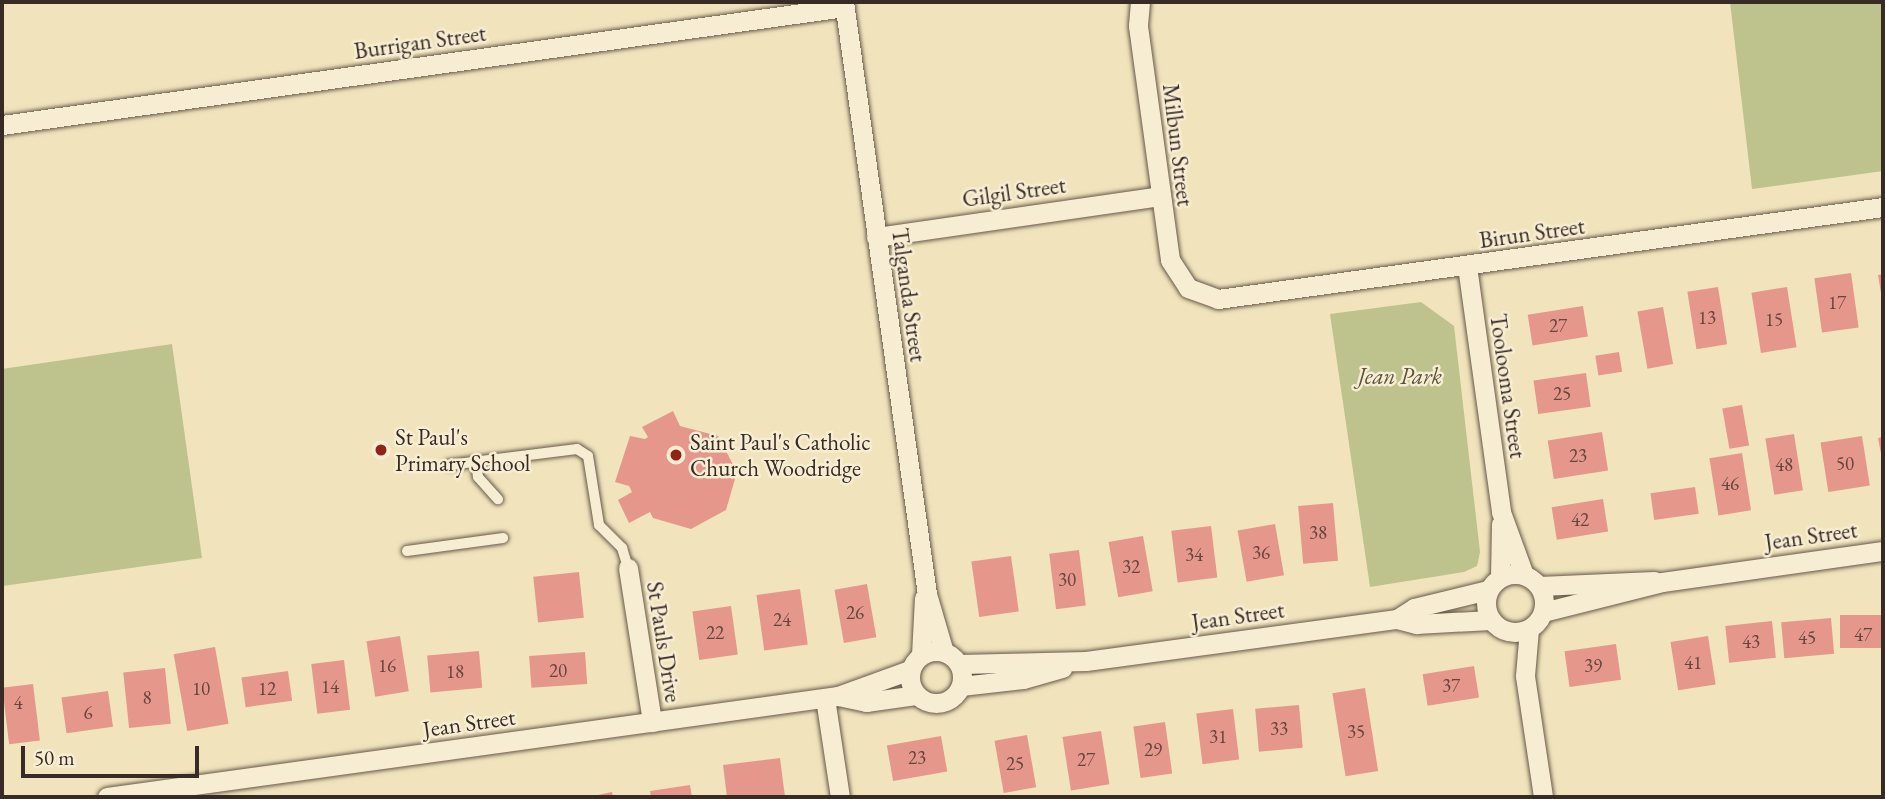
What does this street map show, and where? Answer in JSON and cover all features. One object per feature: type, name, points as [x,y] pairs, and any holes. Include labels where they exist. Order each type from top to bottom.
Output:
[{"type":"street","name":"Milbun Street","points":[[1140,2],[1138,26],[1159,196],[1170,260],[1188,288]]},
{"type":"street","name":"Burrigan Street","points":[[2,125],[844,4]]},
{"type":"street","name":"Talganda Street","points":[[844,4],[927,594],[952,658]]},
{"type":"street","name":"Gilgil Street","points":[[876,237],[1159,196]]},
{"type":"street","name":"Birun Street","points":[[1188,288],[1218,299],[1240,298],[1883,207]]},
{"type":"street","name":"Toolooma Street","points":[[1467,266],[1502,512],[1494,584]]},
{"type":"street","name":"Toolooma Street","points":[[1502,512],[1532,580]]},
{"type":"street","name":"Jean Street","points":[[1543,612],[1662,582],[1883,551]]},
{"type":"street","name":"St Pauls Drive","points":[[628,568],[652,722]]},
{"type":"street","name":"Jean Street","points":[[1397,619],[1414,608],[1494,584],[1532,580],[1628,579],[1662,582]]},
{"type":"street","points":[[1532,580],[1543,612],[1529,629],[1525,676],[1542,797]]},
{"type":"street","points":[[1494,584],[1485,606],[1525,676]]},
{"type":"street","name":"Talganda Street","points":[[915,663],[927,594]]},
{"type":"street","name":"Jean Street","points":[[961,686],[1023,679],[1086,661],[1397,619],[1416,624],[1529,629]]},
{"type":"street","name":"Jean Street","points":[[952,658],[1086,661]]},
{"type":"street","points":[[952,658],[961,686],[945,702],[930,703],[916,695],[915,663],[952,658]]},
{"type":"street","name":"Jean Street","points":[[107,797],[831,697],[915,663]]},
{"type":"street","name":"Jean Street","points":[[831,697],[866,702],[916,695]]},
{"type":"street","points":[[831,697],[840,797]]},
{"type":"lane","points":[[449,465],[577,449],[589,456],[599,524],[622,548],[628,568]]},
{"type":"lane","points":[[476,461],[478,477],[498,499]]},
{"type":"lane","points":[[407,551],[503,538]]},
{"type":"green space","points":[[1730,2],[1883,2],[1883,171],[1752,189]]},
{"type":"green space","name":"Jean Park","points":[[1421,302],[1454,326],[1480,552],[1477,566],[1464,572],[1370,587],[1330,314]]},
{"type":"green space","points":[[172,344],[202,558],[3,586],[2,369]]},
{"type":"building","points":[[1851,273],[1859,327],[1822,333],[1814,278]]},
{"type":"building","points":[[1883,274],[1883,299],[1882,299],[1878,275]]},
{"type":"building","points":[[1718,287],[1727,344],[1696,349],[1687,292]]},
{"type":"building","points":[[1787,287],[1797,347],[1761,353],[1751,293]]},
{"type":"building","points":[[1583,306],[1588,337],[1533,345],[1528,315]]},
{"type":"building","points":[[1663,307],[1673,364],[1647,369],[1637,312]]},
{"type":"building","points":[[1619,352],[1622,372],[1598,376],[1595,356]]},
{"type":"building","points":[[1586,373],[1591,407],[1538,414],[1534,380]]},
{"type":"building","points":[[1742,405],[1749,445],[1729,449],[1722,408]]},
{"type":"building","name":"Saint Paul's Catholic Church Woodridge","points":[[673,411],[680,426],[718,436],[737,472],[726,510],[691,529],[653,518],[650,512],[629,523],[618,500],[632,492],[629,486],[615,482],[630,436],[645,439],[648,437],[642,427]]},
{"type":"building","points":[[1602,432],[1608,471],[1554,479],[1548,441]]},
{"type":"building","points":[[1794,434],[1803,490],[1774,495],[1765,439]]},
{"type":"building","points":[[1862,436],[1870,485],[1828,492],[1821,443]]},
{"type":"building","points":[[1883,437],[1883,459],[1882,459],[1878,438]]},
{"type":"building","points":[[1742,453],[1751,510],[1718,515],[1709,458]]},
{"type":"building","points":[[1695,487],[1699,514],[1654,520],[1650,493]]},
{"type":"building","points":[[1603,499],[1608,532],[1557,540],[1552,507]]},
{"type":"building","points":[[1333,503],[1338,561],[1303,564],[1298,506]]},
{"type":"building","points":[[1275,524],[1284,575],[1247,582],[1238,531]]},
{"type":"building","points":[[1211,526],[1217,578],[1178,582],[1171,531]]},
{"type":"building","points":[[1143,536],[1153,591],[1118,597],[1109,542]]},
{"type":"building","points":[[1079,550],[1086,606],[1056,609],[1049,554]]},
{"type":"building","points":[[1011,556],[1019,611],[979,617],[971,562]]},
{"type":"building","points":[[579,572],[584,618],[538,623],[533,577]]},
{"type":"building","points":[[867,584],[876,637],[844,643],[835,590]]},
{"type":"building","points":[[800,589],[808,644],[764,651],[756,595]]},
{"type":"building","points":[[731,606],[738,655],[699,660],[692,611]]},
{"type":"building","points":[[1840,615],[1883,615],[1883,648],[1840,648]]},
{"type":"building","points":[[1831,618],[1834,654],[1784,658],[1781,622]]},
{"type":"building","points":[[1772,621],[1776,658],[1729,663],[1725,626]]},
{"type":"building","points":[[400,636],[409,691],[375,697],[366,641]]},
{"type":"building","points":[[1708,636],[1716,684],[1678,690],[1670,642]]},
{"type":"building","points":[[1616,644],[1621,680],[1570,687],[1565,651]]},
{"type":"building","points":[[215,647],[229,724],[187,731],[174,654]]},
{"type":"building","points":[[479,651],[482,688],[430,692],[427,656]]},
{"type":"building","points":[[585,652],[587,684],[531,688],[529,656]]},
{"type":"building","points":[[344,660],[350,710],[317,714],[311,664]]},
{"type":"building","points":[[1474,666],[1479,698],[1428,706],[1423,674]]},
{"type":"building","points":[[165,668],[171,724],[129,728],[123,672]]},
{"type":"building","points":[[288,671],[292,701],[246,707],[241,678]]},
{"type":"building","points":[[33,684],[40,741],[9,744],[2,688]]},
{"type":"building","points":[[1365,688],[1378,771],[1346,776],[1332,693]]},
{"type":"building","points":[[108,691],[113,727],[66,733],[61,698]]},
{"type":"building","points":[[1299,705],[1303,748],[1259,752],[1255,709]]},
{"type":"building","points":[[1233,709],[1239,760],[1202,764],[1196,714]]},
{"type":"building","points":[[1165,722],[1172,773],[1141,778],[1133,726]]},
{"type":"building","points":[[1101,731],[1109,784],[1071,790],[1062,737]]},
{"type":"building","points":[[1027,735],[1036,787],[1004,793],[995,741]]},
{"type":"building","points":[[941,736],[947,771],[893,781],[887,746]]},
{"type":"building","points":[[780,758],[785,797],[727,797],[723,765]]},
{"type":"building","points":[[690,785],[692,797],[651,797],[650,791]]},
{"type":"building","points":[[612,792],[613,797],[593,797],[593,796]]},
{"type":"place","name":"St Paul's Primary School","points":[[381,450]]},
{"type":"place","name":"Saint Paul's Catholic Church Woodridge","points":[[676,455]]}]
